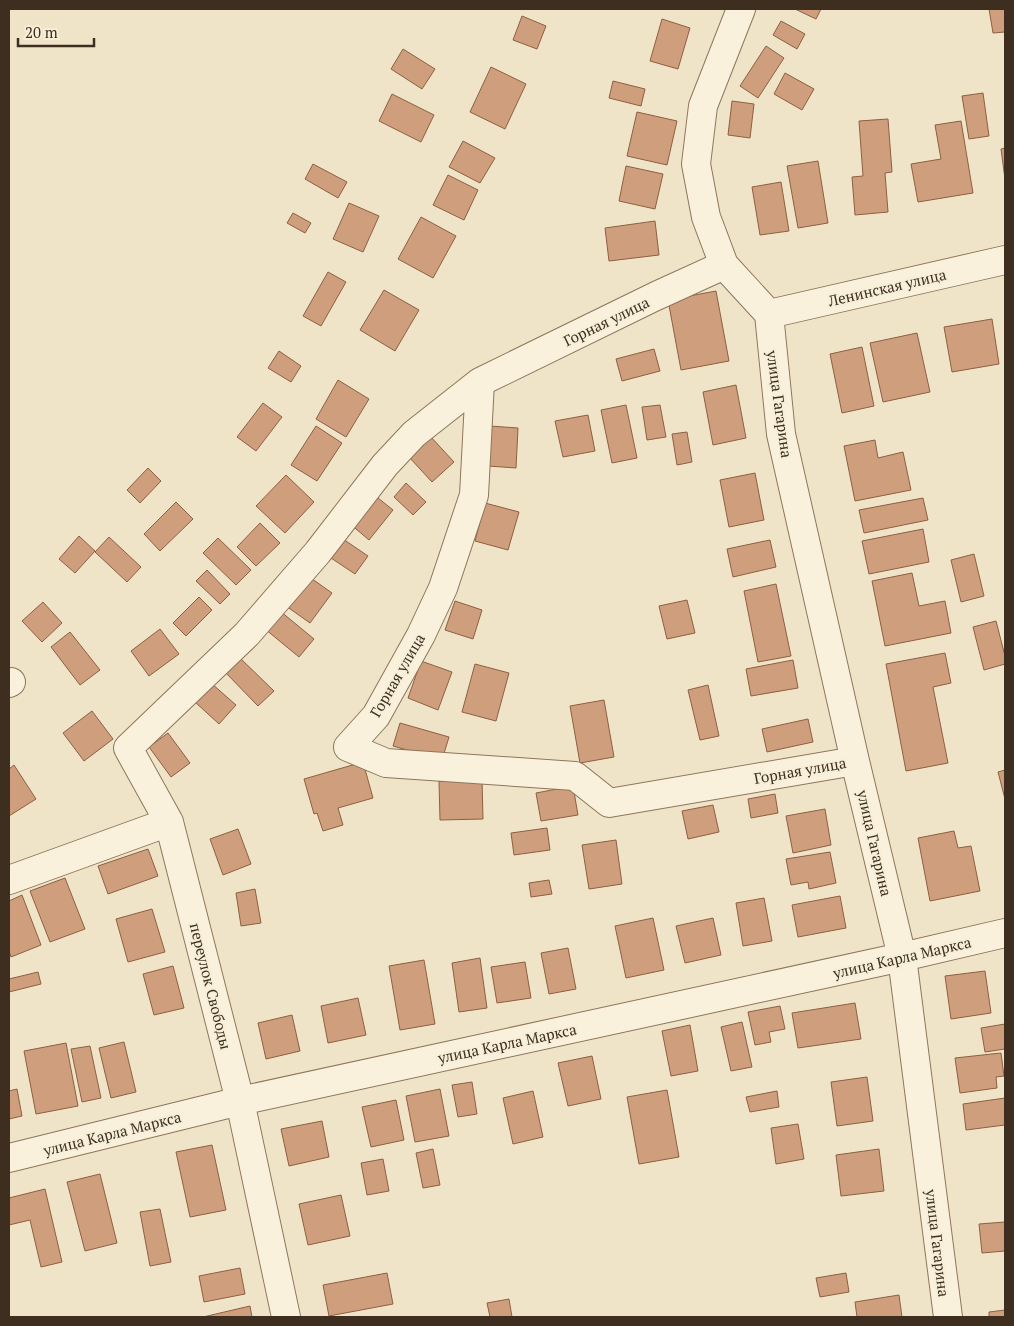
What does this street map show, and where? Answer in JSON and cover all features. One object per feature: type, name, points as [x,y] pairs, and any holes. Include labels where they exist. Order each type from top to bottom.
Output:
[{"type":"street","points":[[741,9],[703,106],[696,164],[706,217],[724,265],[769,314]]},
{"type":"street","name":"Ленинская улица","points":[[769,314],[1005,260]]},
{"type":"street","name":"Горная улица","points":[[724,265],[480,382],[474,495],[443,588],[376,716],[348,747],[386,763],[575,776],[609,803],[855,761]]},
{"type":"street","name":"улица Гагарина","points":[[769,314],[781,434],[855,761],[902,957],[948,1317]]},
{"type":"street","name":"переулок Свободы","points":[[286,1317],[240,1102],[169,822],[128,748],[247,634],[318,552],[385,465],[414,434],[480,382]]},
{"type":"street","points":[[9,880],[169,822]]},
{"type":"street","name":"улица Карла Маркса","points":[[9,1158],[240,1102],[1005,933]]},
{"type":"building","points":[[795,9],[821,9],[816,19]]},
{"type":"building","points":[[989,9],[1005,9],[1005,32],[993,33]]},
{"type":"building","points":[[522,16],[546,26],[537,49],[513,40]]},
{"type":"building","points":[[662,19],[690,28],[678,69],[650,61]]},
{"type":"building","points":[[781,21],[805,34],[797,49],[773,35]]},
{"type":"building","points":[[766,46],[784,58],[758,98],[740,86]]},
{"type":"building","points":[[403,49],[435,69],[422,89],[391,69]]},
{"type":"building","points":[[491,67],[526,84],[505,129],[470,112]]},
{"type":"building","points":[[785,73],[814,89],[802,110],[774,94]]},
{"type":"building","points":[[613,81],[645,89],[641,106],[609,98]]},
{"type":"building","points":[[983,93],[989,136],[969,139],[962,96]]},
{"type":"building","points":[[392,94],[434,115],[421,142],[379,121]]},
{"type":"building","points":[[732,101],[754,104],[750,138],[728,135]]},
{"type":"building","points":[[637,112],[677,121],[667,165],[627,156]]},
{"type":"building","points":[[888,119],[892,172],[885,173],[888,212],[855,215],[852,177],[863,176],[859,121]]},
{"type":"building","points":[[961,121],[973,193],[918,202],[911,164],[941,159],[935,125]]},
{"type":"building","points":[[463,141],[495,158],[480,183],[449,167]]},
{"type":"building","points":[[1005,148],[1005,179],[1001,149]]},
{"type":"building","points":[[818,161],[828,223],[798,228],[787,166]]},
{"type":"building","points":[[313,164],[347,182],[338,198],[305,179]]},
{"type":"building","points":[[626,166],[663,174],[655,209],[619,201]]},
{"type":"building","points":[[448,175],[478,190],[464,220],[433,205]]},
{"type":"building","points":[[781,182],[789,231],[760,235],[752,187]]},
{"type":"building","points":[[349,203],[379,216],[363,252],[333,239]]},
{"type":"building","points":[[293,213],[311,223],[305,233],[287,223]]},
{"type":"building","points":[[421,217],[456,236],[433,278],[398,259]]},
{"type":"building","points":[[655,221],[659,255],[609,261],[605,228]]},
{"type":"building","points":[[328,272],[346,282],[321,326],[303,316]]},
{"type":"building","points":[[384,290],[419,310],[395,351],[360,330]]},
{"type":"building","points":[[716,291],[729,361],[681,370],[668,300]]},
{"type":"building","points":[[992,319],[999,364],[952,372],[944,327]]},
{"type":"building","points":[[917,333],[930,392],[883,402],[870,343]]},
{"type":"building","points":[[862,347],[874,406],[842,413],[830,354]]},
{"type":"building","points":[[654,349],[660,371],[622,381],[616,359]]},
{"type":"building","points":[[279,351],[301,366],[291,382],[268,368]]},
{"type":"building","points":[[338,380],[369,399],[346,437],[316,419]]},
{"type":"building","points":[[736,385],[746,438],[713,445],[703,392]]},
{"type":"building","points":[[263,403],[282,417],[256,451],[237,437]]},
{"type":"building","points":[[626,405],[637,458],[612,463],[601,410]]},
{"type":"building","points":[[660,405],[666,437],[647,440],[642,407]]},
{"type":"building","points":[[588,415],[595,451],[563,457],[555,421]]},
{"type":"building","points":[[316,426],[342,443],[317,481],[291,465]]},
{"type":"building","points":[[490,426],[518,428],[516,468],[488,466]]},
{"type":"building","points":[[687,432],[692,462],[677,465],[672,434]]},
{"type":"building","points":[[431,437],[454,462],[432,482],[409,457]]},
{"type":"building","points":[[875,440],[878,458],[903,452],[911,490],[855,501],[844,446]]},
{"type":"building","points":[[148,468],[161,481],[140,503],[127,490]]},
{"type":"building","points":[[755,473],[764,520],[729,527],[720,480]]},
{"type":"building","points":[[286,475],[314,502],[285,533],[256,506]]},
{"type":"building","points":[[406,483],[426,502],[413,515],[394,497]]},
{"type":"building","points":[[373,494],[393,510],[369,540],[349,523]]},
{"type":"building","points":[[923,498],[928,520],[864,533],[859,510]]},
{"type":"building","points":[[176,502],[193,519],[160,551],[144,534]]},
{"type":"building","points":[[485,503],[519,512],[508,550],[475,541]]},
{"type":"building","points":[[260,523],[280,543],[256,566],[237,547]]},
{"type":"building","points":[[923,529],[929,562],[869,574],[862,541]]},
{"type":"building","points":[[79,536],[95,551],[75,573],[59,559]]},
{"type":"building","points":[[109,537],[141,567],[127,582],[95,552]]},
{"type":"building","points":[[340,537],[368,556],[355,574],[328,556]]},
{"type":"building","points":[[218,538],[251,570],[236,585],[203,553]]},
{"type":"building","points":[[770,540],[776,567],[733,577],[727,549]]},
{"type":"building","points":[[974,554],[984,596],[961,602],[951,560]]},
{"type":"building","points":[[207,570],[230,594],[220,604],[196,581]]},
{"type":"building","points":[[912,573],[919,606],[945,601],[951,633],[885,646],[872,581]]},
{"type":"building","points":[[308,576],[332,593],[310,623],[286,606]]},
{"type":"building","points":[[776,584],[791,656],[758,662],[744,591]]},
{"type":"building","points":[[199,597],[212,610],[186,636],[173,623]]},
{"type":"building","points":[[687,600],[695,633],[667,639],[659,606]]},
{"type":"building","points":[[455,601],[482,610],[473,639],[445,630]]},
{"type":"building","points":[[43,602],[62,623],[42,642],[22,621]]},
{"type":"building","points":[[280,611],[314,639],[299,657],[265,629]]},
{"type":"building","points":[[996,621],[1005,656],[1005,664],[984,670],[973,627]]},
{"type":"building","points":[[160,629],[179,654],[149,676],[131,651]]},
{"type":"building","points":[[70,632],[100,670],[80,685],[51,647]]},
{"type":"building","points":[[945,653],[951,683],[933,687],[948,763],[906,771],[886,664]]},
{"type":"building","points":[[240,658],[274,691],[258,706],[225,672]]},
{"type":"building","points":[[793,660],[798,688],[751,696],[746,669]]},
{"type":"building","points":[[421,661],[452,672],[438,710],[408,698]]},
{"type":"building","points":[[475,664],[509,673],[496,721],[462,712]]},
{"type":"building","points":[[211,683],[236,705],[219,724],[195,702]]},
{"type":"building","points":[[708,685],[719,736],[700,740],[688,690]]},
{"type":"building","points":[[604,700],[614,757],[580,763],[570,706]]},
{"type":"building","points":[[92,711],[113,739],[84,761],[63,733]]},
{"type":"building","points":[[808,719],[813,742],[767,752],[762,729]]},
{"type":"building","points":[[400,723],[449,737],[442,760],[393,746]]},
{"type":"building","points":[[168,733],[190,763],[171,777],[149,747]]},
{"type":"building","points":[[363,762],[373,798],[338,808],[343,825],[323,831],[317,813],[314,814],[304,779]]},
{"type":"building","points":[[14,765],[36,799],[9,816],[9,769]]},
{"type":"building","points":[[1005,770],[1005,799],[998,772]]},
{"type":"building","points":[[482,780],[483,819],[440,820],[439,781]]},
{"type":"building","points":[[573,786],[578,815],[541,821],[536,793]]},
{"type":"building","points":[[775,794],[778,813],[751,818],[748,799]]},
{"type":"building","points":[[713,805],[719,832],[688,839],[682,811]]},
{"type":"building","points":[[825,809],[831,845],[793,853],[786,816]]},
{"type":"building","points":[[547,828],[550,850],[514,855],[511,833]]},
{"type":"building","points":[[238,829],[251,864],[223,875],[210,839]]},
{"type":"building","points":[[954,831],[958,848],[971,846],[980,891],[930,901],[918,838]]},
{"type":"building","points":[[616,840],[622,884],[589,889],[582,845]]},
{"type":"building","points":[[148,849],[158,876],[108,894],[98,866]]},
{"type":"building","points":[[830,852],[836,883],[809,889],[808,882],[791,885],[786,859]]},
{"type":"building","points":[[65,878],[85,929],[50,942],[30,891]]},
{"type":"building","points":[[549,880],[552,894],[531,897],[529,883]]},
{"type":"building","points":[[255,889],[261,923],[241,926],[236,893]]},
{"type":"building","points":[[22,895],[41,945],[11,957],[9,951],[9,901]]},
{"type":"building","points":[[840,896],[846,928],[798,937],[792,905]]},
{"type":"building","points":[[764,898],[772,941],[743,946],[736,903]]},
{"type":"building","points":[[152,909],[165,952],[128,962],[116,919]]},
{"type":"building","points":[[653,918],[664,970],[626,978],[615,926]]},
{"type":"building","points":[[713,918],[721,955],[685,963],[676,926]]},
{"type":"building","points":[[568,948],[576,989],[549,994],[541,953]]},
{"type":"building","points":[[480,958],[487,1008],[459,1012],[452,963]]},
{"type":"building","points":[[424,960],[435,1024],[400,1030],[389,966]]},
{"type":"building","points":[[525,962],[531,998],[497,1003],[491,967]]},
{"type":"building","points":[[173,966],[184,1008],[154,1015],[143,974]]},
{"type":"building","points":[[985,971],[991,1013],[951,1019],[945,976]]},
{"type":"building","points":[[38,972],[41,984],[9,992],[9,979]]},
{"type":"building","points":[[358,998],[366,1035],[328,1043],[321,1006]]},
{"type":"building","points":[[855,1003],[861,1039],[798,1048],[792,1013]]},
{"type":"building","points":[[780,1006],[785,1029],[769,1032],[771,1042],[755,1045],[748,1012]]},
{"type":"building","points":[[292,1015],[300,1051],[266,1059],[258,1023]]},
{"type":"building","points":[[742,1022],[752,1067],[731,1071],[721,1027]]},
{"type":"building","points":[[1005,1024],[1005,1049],[985,1052],[981,1028]]},
{"type":"building","points":[[690,1025],[698,1071],[671,1076],[662,1031]]},
{"type":"building","points":[[124,1042],[136,1092],[111,1098],[99,1048]]},
{"type":"building","points":[[66,1043],[78,1106],[36,1114],[24,1051]]},
{"type":"building","points":[[90,1046],[101,1098],[82,1102],[71,1049]]},
{"type":"building","points":[[1001,1053],[1004,1076],[996,1077],[997,1088],[960,1093],[955,1058]]},
{"type":"building","points":[[592,1056],[601,1099],[568,1106],[558,1063]]},
{"type":"building","points":[[867,1077],[873,1121],[837,1126],[831,1082]]},
{"type":"building","points":[[472,1082],[477,1114],[458,1117],[452,1085]]},
{"type":"building","points":[[17,1089],[22,1116],[9,1119],[9,1091]]},
{"type":"building","points":[[440,1089],[449,1136],[415,1142],[406,1096]]},
{"type":"building","points":[[667,1090],[679,1157],[639,1164],[627,1097]]},
{"type":"building","points":[[533,1091],[543,1137],[513,1144],[503,1098]]},
{"type":"building","points":[[777,1091],[779,1107],[750,1112],[746,1097]]},
{"type":"building","points":[[1005,1098],[1005,1125],[966,1130],[963,1104]]},
{"type":"building","points":[[396,1100],[404,1140],[371,1147],[362,1107]]},
{"type":"building","points":[[322,1121],[329,1157],[289,1166],[281,1129]]},
{"type":"building","points":[[798,1124],[804,1159],[776,1164],[771,1128]]},
{"type":"building","points":[[212,1145],[226,1210],[190,1217],[176,1152]]},
{"type":"building","points":[[433,1149],[440,1185],[423,1188],[416,1153]]},
{"type":"building","points":[[879,1149],[884,1191],[841,1196],[836,1155]]},
{"type":"building","points":[[383,1159],[389,1191],[367,1195],[361,1163]]},
{"type":"building","points":[[100,1174],[117,1243],[85,1251],[67,1182]]},
{"type":"building","points":[[45,1189],[62,1262],[41,1267],[30,1220],[9,1225],[9,1198]]},
{"type":"building","points":[[341,1195],[350,1236],[308,1245],[299,1204]]},
{"type":"building","points":[[160,1209],[171,1262],[150,1266],[140,1212]]},
{"type":"building","points":[[1005,1222],[1005,1251],[982,1253],[979,1224]]},
{"type":"building","points":[[240,1268],[245,1294],[204,1302],[199,1276]]},
{"type":"building","points":[[387,1273],[393,1304],[329,1316],[323,1285]]},
{"type":"building","points":[[846,1273],[849,1292],[820,1297],[816,1278]]},
{"type":"building","points":[[899,1295],[902,1317],[857,1317],[855,1302]]},
{"type":"building","points":[[509,1299],[512,1317],[490,1317],[487,1303]]},
{"type":"building","points":[[250,1306],[252,1317],[203,1317]]},
{"type":"building","points":[[1005,1310],[1005,1317],[989,1317],[989,1312]]}]
